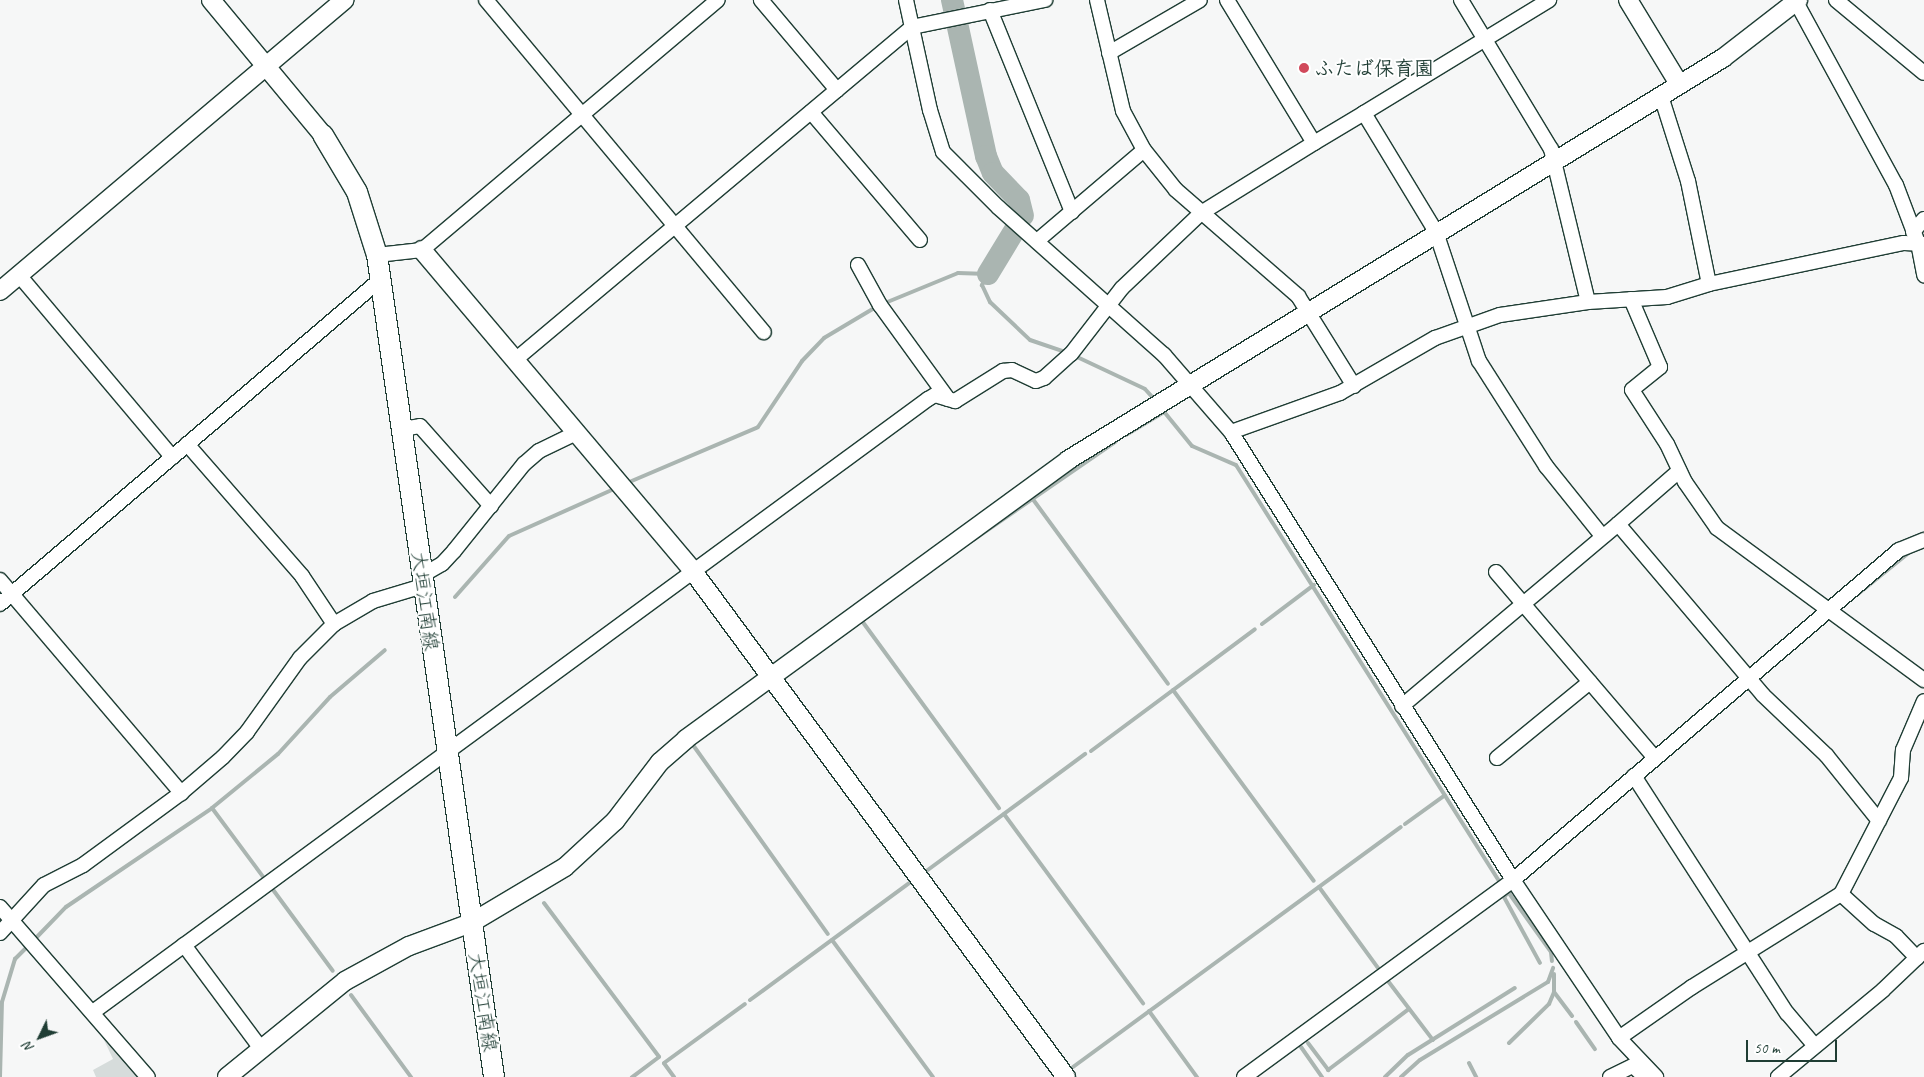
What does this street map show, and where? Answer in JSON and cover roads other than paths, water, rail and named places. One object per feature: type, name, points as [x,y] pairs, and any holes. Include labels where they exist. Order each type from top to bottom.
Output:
[{"type":"main road","name":"大垣江南線","points":[[323,136],[357,192],[377,255],[470,923],[494,1077]]},
{"type":"street","points":[[211,0],[323,136]]},
{"type":"street","points":[[0,291],[344,0]]},
{"type":"street","points":[[486,0],[764,332]]},
{"type":"street","points":[[377,255],[422,250],[718,0]]},
{"type":"street","points":[[761,0],[836,90]]},
{"type":"street","points":[[906,0],[943,152],[1037,242],[1192,382],[1231,432],[1513,880],[1618,1038],[1656,1077]]},
{"type":"street","points":[[515,360],[912,27],[1019,3],[1045,0]]},
{"type":"street","points":[[1097,0],[1108,53],[1124,111],[1144,150],[1176,190],[1298,296],[1309,310],[1354,386]]},
{"type":"street","points":[[1108,53],[1200,0]]},
{"type":"street","points":[[1227,0],[1314,143]]},
{"type":"street","points":[[1461,0],[1551,149],[1588,302]]},
{"type":"street","points":[[92,1012],[692,570],[928,399],[935,395],[955,401],[1003,371],[1012,370],[1036,381],[1044,378],[1071,354],[1107,305],[1201,213],[1549,0]]},
{"type":"street","points":[[1628,0],[1679,84]]},
{"type":"street","points":[[1836,0],[1924,73]]},
{"type":"street","points":[[227,1077],[345,980],[409,946],[470,923],[565,867],[615,821],[660,762],[1068,460],[1436,232],[1661,96],[1753,37],[1796,1],[1880,151],[1918,240],[1924,275]]},
{"type":"street","points":[[990,10],[1072,212]]},
{"type":"street","points":[[1661,96],[1691,190],[1709,284]]},
{"type":"street","points":[[810,112],[920,240]]},
{"type":"street","points":[[1364,113],[1436,232],[1479,361],[1530,442],[1602,536]]},
{"type":"street","points":[[1037,242],[1144,150]]},
{"type":"street","points":[[1918,240],[1924,219]]},
{"type":"street","points":[[1231,432],[1354,386],[1435,338],[1500,315],[1588,302],[1667,297],[1709,284],[1918,240]]},
{"type":"street","points":[[422,250],[692,570],[1066,1077]]},
{"type":"street","points":[[858,265],[880,305],[948,399]]},
{"type":"street","points":[[19,275],[172,457]]},
{"type":"street","points":[[0,604],[381,279]]},
{"type":"street","points":[[1631,299],[1660,366],[1632,390],[1667,444],[1679,471],[1717,528],[1831,608],[1924,680]]},
{"type":"street","points":[[402,429],[420,426],[491,506]]},
{"type":"street","points":[[0,933],[44,885],[83,864],[181,794],[236,745],[300,658],[334,624],[374,601],[422,581],[442,564],[524,464],[539,451],[576,433]]},
{"type":"street","points":[[187,444],[302,576],[334,624]]},
{"type":"street","points":[[1402,706],[1679,471]]},
{"type":"street","points":[[1618,524],[1748,678],[1827,756],[1878,821]]},
{"type":"street","points":[[1244,1077],[1513,880],[1899,550],[1924,540]]},
{"type":"street","points":[[1496,572],[1655,758]]},
{"type":"street","points":[[0,580],[181,794]]},
{"type":"street","points":[[1497,758],[1590,682]]},
{"type":"street","points":[[1618,1038],[1747,951],[1842,894],[1901,778],[1903,750],[1924,701]]},
{"type":"street","points":[[1634,776],[1787,1013],[1815,1046]]},
{"type":"street","points":[[1778,1077],[1920,954],[1896,936],[1874,924],[1842,894]]},
{"type":"street","points":[[0,908],[148,1077]]},
{"type":"street","points":[[184,945],[262,1050]]},
{"type":"street","points":[[1610,1077],[1633,1066],[1645,1077]]},
{"type":"waterway","points":[[952,0],[986,156],[993,173],[1019,200],[1023,216]]},
{"type":"waterway","points":[[988,274],[1016,228]]},
{"type":"waterway","points":[[885,303],[958,273],[988,274],[982,285],[990,302],[1030,340],[1068,353]]},
{"type":"waterway","points":[[627,483],[758,427],[802,361],[824,338],[876,307]]},
{"type":"waterway","points":[[1075,356],[1145,389],[1155,400]]},
{"type":"waterway","points":[[1161,408],[1192,446],[1236,465],[1501,884]]},
{"type":"waterway","points":[[1126,435],[1164,412]]},
{"type":"waterway","points":[[973,540],[1115,442]]},
{"type":"waterway","points":[[455,597],[509,536],[614,489]]},
{"type":"waterway","points":[[1032,498],[1168,684]]},
{"type":"waterway","points":[[1858,594],[1911,551]]},
{"type":"waterway","points":[[1262,624],[1314,585]]},
{"type":"waterway","points":[[862,621],[999,808]]},
{"type":"waterway","points":[[1091,751],[1255,629]]},
{"type":"waterway","points":[[34,940],[66,907],[212,808],[278,754],[330,697],[385,650]]},
{"type":"waterway","points":[[1173,690],[1314,881]]},
{"type":"waterway","points":[[693,745],[828,934]]},
{"type":"waterway","points":[[925,872],[1085,754]]},
{"type":"waterway","points":[[1405,824],[1445,795]]},
{"type":"waterway","points":[[212,808],[264,878],[262,880]]},
{"type":"waterway","points":[[1004,814],[1143,1003]]},
{"type":"waterway","points":[[1073,1067],[1401,827]]},
{"type":"waterway","points":[[750,1000],[909,883]]},
{"type":"waterway","points":[[271,887],[333,971]]},
{"type":"waterway","points":[[1319,887],[1381,972]]},
{"type":"waterway","points":[[1506,889],[1551,952],[1552,961]]},
{"type":"waterway","points":[[1509,892],[1504,897],[1540,963]]},
{"type":"waterway","points":[[544,903],[659,1057],[632,1077]]},
{"type":"waterway","points":[[832,940],[933,1077]]},
{"type":"waterway","points":[[0,1077],[2,1002],[15,959],[28,946]]},
{"type":"waterway","points":[[1401,1077],[1420,1060],[1548,982],[1553,968]]},
{"type":"waterway","points":[[1554,974],[1554,992],[1572,1016]]},
{"type":"waterway","points":[[1388,981],[1433,1040]]},
{"type":"waterway","points":[[1385,1077],[1408,1055],[1515,988]]},
{"type":"waterway","points":[[1509,1043],[1549,1004],[1554,992]]},
{"type":"waterway","points":[[351,995],[411,1077]]},
{"type":"waterway","points":[[674,1077],[664,1063],[745,1004]]},
{"type":"waterway","points":[[1308,1043],[1328,1070],[1409,1009]]},
{"type":"waterway","points":[[1149,1011],[1197,1077]]},
{"type":"waterway","points":[[1576,1022],[1595,1049]]},
{"type":"waterway","points":[[1301,1047],[1322,1077]]},
{"type":"waterway","points":[[1469,1063],[1476,1077]]},
{"type":"place","name":"ふたば保育園","points":[[1304,68]]}]
